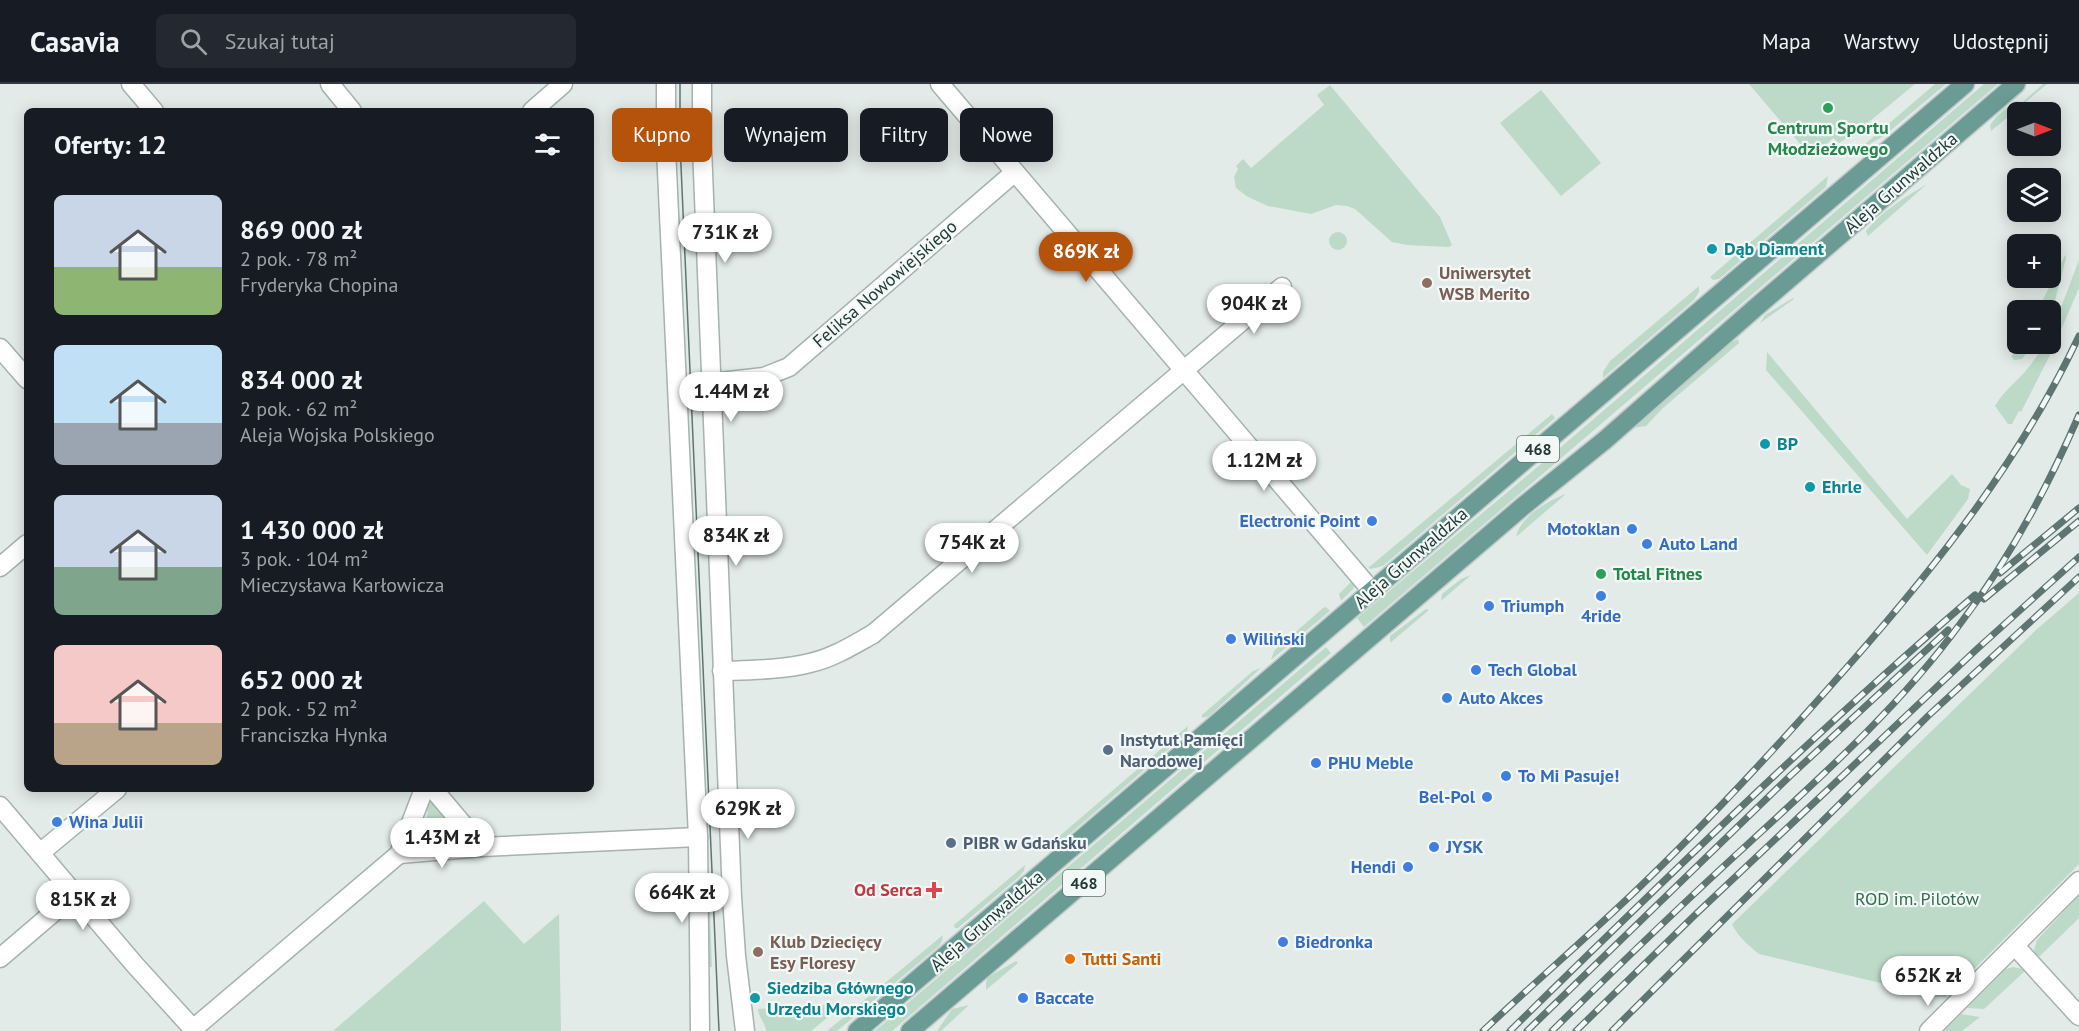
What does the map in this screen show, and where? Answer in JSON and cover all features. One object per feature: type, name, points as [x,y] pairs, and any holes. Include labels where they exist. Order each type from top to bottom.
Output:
[{"type":"main road","name":"Aleja Grunwaldzka","points":[[857,1031],[1965,84]]},
{"type":"main road","name":"Aleja Grunwaldzka","points":[[910,1031],[1522,507],[1605,440],[2016,84]]},
{"type":"street","points":[[131,84],[151,108]]},
{"type":"street","points":[[330,84],[350,108]]},
{"type":"street","points":[[535,108],[563,84]]},
{"type":"street","points":[[666,84],[666,157],[698,837],[700,1031]]},
{"type":"street","points":[[702,84],[702,147],[732,897],[745,1031]]},
{"type":"street","points":[[940,84],[1372,591]]},
{"type":"street","name":"Feliksa Nowowiejskiego","points":[[711,383],[764,376],[789,367],[1015,172]]},
{"type":"street","points":[[722,671],[812,663],[845,650],[873,634],[1282,287]]},
{"type":"street","points":[[0,348],[24,376]]},
{"type":"street","points":[[0,567],[24,547]]},
{"type":"street","points":[[40,853],[113,792]]},
{"type":"street","points":[[0,806],[194,1030],[399,854],[423,792]]},
{"type":"street","points":[[436,792],[482,847]]},
{"type":"street","points":[[399,854],[482,847],[698,837]]},
{"type":"street","points":[[1929,1031],[2079,881]]},
{"type":"street","points":[[0,958],[75,894]]},
{"type":"street","points":[[2015,946],[2079,1016]]},
{"type":"green space","name":"Centrum Sportu Młodzieżowego","points":[[1749,84],[1915,84],[1858,131],[1839,143],[1833,138],[1812,158]]},
{"type":"green space","points":[[1935,84],[1946,84],[1884,136],[1857,151]]},
{"type":"green space","points":[[1984,84],[1998,84],[1364,627],[1357,618],[1554,453]]},
{"type":"green space","points":[[2043,84],[2047,84],[2026,102],[2023,102]]},
{"type":"green space","points":[[1330,85],[1440,217],[1452,245],[1449,247],[1407,245],[1392,242],[1355,209],[1347,206],[1336,205],[1311,214],[1268,206],[1248,197],[1236,188],[1234,177],[1238,169],[1236,166],[1243,159],[1251,168],[1324,105],[1317,95]]},
{"type":"green space","points":[[1541,90],[1601,163],[1561,196],[1500,123]]},
{"type":"green space","points":[[2007,108],[2007,118],[1991,131],[1990,125]]},
{"type":"green space","points":[[1828,176],[1826,187],[1719,279],[1713,280],[1710,277]]},
{"type":"green space","points":[[1927,184],[1868,236],[1866,231],[1879,217],[1902,199]]},
{"type":"green space","points":[[1338,232],[1345,234],[1347,241],[1345,248],[1338,250],[1331,248],[1329,241],[1331,234]]},
{"type":"green space","points":[[2065,255],[2061,277],[2061,263]]},
{"type":"green space","points":[[2079,260],[2079,288],[2061,330],[2061,308]]},
{"type":"green space","points":[[1699,286],[1699,292],[1694,300],[1603,378],[1603,372],[1610,361]]},
{"type":"green space","points":[[2049,288],[2058,288],[2055,300],[2043,300]]},
{"type":"green space","points":[[1794,299],[1760,323],[1765,315]]},
{"type":"green space","points":[[1738,339],[1739,343],[1663,408],[1646,426],[1633,428],[1731,343]]},
{"type":"green space","points":[[1767,352],[1907,519],[1952,474],[1961,485],[1970,489],[1968,499],[1927,555],[1766,370]]},
{"type":"green space","points":[[2026,354],[2022,359],[2014,360],[2011,356]]},
{"type":"green space","points":[[2038,354],[2050,354],[2021,412],[2019,411],[2012,424],[2008,424],[1995,406]]},
{"type":"green space","points":[[1552,414],[1555,418],[1383,566],[1368,568]]},
{"type":"green space","points":[[1566,494],[1516,537],[1529,516],[1543,505]]},
{"type":"green space","points":[[1471,575],[1441,601],[1442,594],[1461,579]]},
{"type":"green space","points":[[1353,580],[1355,584],[1353,589],[1341,601],[1339,594]]},
{"type":"green space","name":"ROD im. Pilotów","points":[[2079,593],[2079,864],[1946,997],[1759,954],[1747,944],[1732,924],[2037,629]]},
{"type":"green space","points":[[1326,607],[1330,611],[1271,660],[1274,651]]},
{"type":"green space","points":[[1426,609],[1429,610],[1390,643],[1390,636]]},
{"type":"green space","points":[[1326,647],[1331,653],[892,1031],[875,1031]]},
{"type":"green space","points":[[1261,668],[1209,716],[1202,718],[1202,715],[1253,671]]},
{"type":"green space","points":[[1188,726],[1187,733],[1050,851],[1042,851]]},
{"type":"green space","points":[[429,797],[469,840],[427,842],[425,848],[414,846],[416,834],[421,833],[428,813],[425,808]]},
{"type":"green space","points":[[1025,865],[1019,877],[958,928],[955,928],[954,925]]},
{"type":"green space","points":[[2079,895],[2079,918],[2040,956],[2036,956],[2034,950],[2037,940]]},
{"type":"green space","points":[[484,901],[524,944],[559,914],[561,1031],[333,1031]]},
{"type":"green space","points":[[708,913],[710,913],[712,967],[707,967]]},
{"type":"green space","points":[[943,935],[939,946],[837,1031],[827,1031]]},
{"type":"green space","points":[[1016,961],[1018,963],[986,990],[988,977]]},
{"type":"green space","points":[[2013,967],[2025,971],[1984,1009],[1967,1008],[2006,969]]},
{"type":"green space","points":[[844,1004],[811,1031],[766,1031],[758,1009]]},
{"type":"green space","points":[[969,1005],[941,1031],[937,1031],[952,1009]]},
{"type":"green space","points":[[1961,1014],[1980,1017],[1962,1031],[1944,1031]]},
{"type":"tram line","points":[[680,84],[680,143],[719,1031]]},
{"type":"railway","points":[[1483,1031],[1630,897],[1702,825],[1882,627],[1946,549],[2004,468],[2031,425],[2079,336]]},
{"type":"railway","points":[[1552,1031],[1674,912],[1833,765],[1887,711],[1937,654],[1978,600],[2011,549],[2054,470],[2079,415]]},
{"type":"railway","points":[[2000,573],[2079,508]]},
{"type":"railway","points":[[1984,599],[2079,521]]},
{"type":"railway","points":[[1576,1031],[1697,913],[1977,649],[2079,557]]},
{"type":"railway","points":[[1612,1031],[1928,716],[2079,577]]},
{"type":"railway","points":[[1510,1031],[1797,754],[1975,595]]},
{"type":"railway","points":[[1527,1031],[1790,776],[1948,630]]},
{"type":"place","name":"Centrum Sportu Młodzieżowego","points":[[1828,108]]},
{"type":"place","name":"Dąb Diament","points":[[1712,249]]},
{"type":"place","name":"Uniwersytet WSB Merito","points":[[1427,283]]},
{"type":"place","name":"BP","points":[[1765,444]]},
{"type":"place","name":"Ehrle","points":[[1810,487]]},
{"type":"place","name":"Electronic Point","points":[[1372,521]]},
{"type":"place","name":"Motoklan","points":[[1632,529]]},
{"type":"place","name":"Auto Land","points":[[1647,544]]},
{"type":"place","name":"Total Fitnes","points":[[1601,574]]},
{"type":"place","name":"4ride","points":[[1601,596]]},
{"type":"place","name":"Triumph","points":[[1489,606]]},
{"type":"place","name":"Wiliński","points":[[1231,639]]},
{"type":"place","name":"Tech Global","points":[[1476,670]]},
{"type":"place","name":"Auto Akces","points":[[1447,698]]},
{"type":"place","name":"Instytut Pamięci Narodowej","points":[[1108,750]]},
{"type":"place","name":"PHU Meble","points":[[1316,763]]},
{"type":"place","name":"To Mi Pasuje!","points":[[1506,776]]},
{"type":"place","name":"Bel-Pol","points":[[1487,797]]},
{"type":"place","name":"Wina Julii","points":[[57,822]]},
{"type":"place","name":"PIBR w Gdańsku","points":[[951,843]]},
{"type":"place","name":"JYSK","points":[[1434,847]]},
{"type":"place","name":"Hendi","points":[[1408,867]]},
{"type":"place","name":"Od Serca","points":[[934,890]]},
{"type":"place","name":"Biedronka","points":[[1283,942]]},
{"type":"place","name":"Klub Dziecięcy Esy Floresy","points":[[758,952]]},
{"type":"place","name":"Tutti Santi","points":[[1070,959]]},
{"type":"place","name":"Siedziba Głównego Urzędu Morskiego","points":[[755,998]]},
{"type":"place","name":"Baccate","points":[[1023,998]]}]
